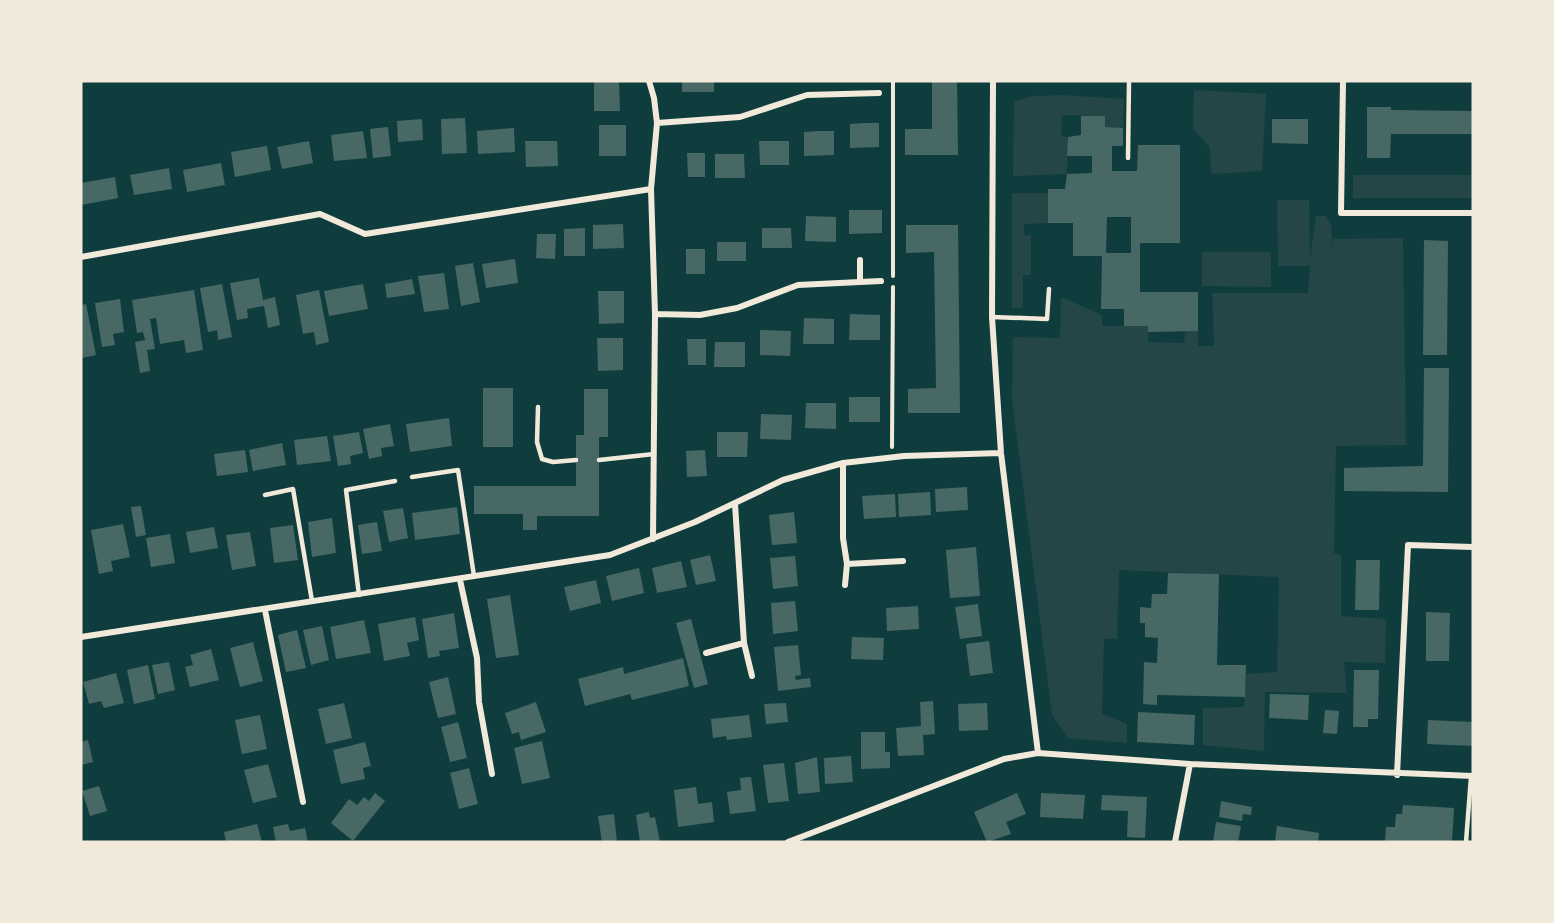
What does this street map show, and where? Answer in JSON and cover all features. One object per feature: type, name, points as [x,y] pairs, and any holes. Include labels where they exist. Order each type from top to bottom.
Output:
[{"type":"street","points":[[649,81],[657,123],[651,189],[655,314],[653,539]]},
{"type":"street","points":[[993,81],[992,317],[1001,453],[1038,753]]},
{"type":"street","points":[[1343,81],[1341,213],[1473,213]]},
{"type":"street","points":[[657,123],[740,117],[807,94],[879,93]]},
{"type":"street","points":[[81,257],[320,214],[365,234],[651,189]]},
{"type":"street","points":[[860,260],[860,282]]},
{"type":"street","points":[[655,314],[700,315],[737,308],[798,285],[881,281]]},
{"type":"street","points":[[81,637],[610,555],[735,504],[773,484],[843,463],[892,458],[1001,453]]},
{"type":"street","points":[[843,463],[843,538],[847,564],[845,585]]},
{"type":"street","points":[[735,504],[744,643],[752,676]]},
{"type":"street","points":[[1397,775],[1408,545],[1473,547]]},
{"type":"street","points":[[847,564],[903,561]]},
{"type":"street","points":[[460,580],[477,658],[479,702],[492,774]]},
{"type":"street","points":[[265,610],[303,802]]},
{"type":"street","points":[[706,653],[744,643]]},
{"type":"street","points":[[788,842],[1004,759],[1038,753],[1397,775],[1472,776]]},
{"type":"street","points":[[1175,842],[1190,764]]},
{"type":"lane","points":[[1128,158],[1129,81]]},
{"type":"lane","points":[[992,317],[1047,319],[1049,289]]},
{"type":"lane","points":[[538,407],[537,441],[542,459],[553,462],[576,460]]},
{"type":"lane","points":[[599,460],[654,454]]},
{"type":"lane","points":[[412,477],[458,470],[474,576]]},
{"type":"lane","points":[[359,595],[346,490],[395,481]]},
{"type":"lane","points":[[265,495],[293,489],[312,602]]},
{"type":"lane","points":[[1466,842],[1472,776]]},
{"type":"path","points":[[892,458],[893,82]]},
{"type":"shaded area","points":[[1194,90],[1266,94],[1262,171],[1211,174],[1210,147],[1193,129]]},
{"type":"shaded area","points":[[1062,95],[1124,99],[1123,128],[1105,127],[1105,116],[1062,115],[1061,136],[1068,137],[1067,174],[1013,176],[1014,101],[1034,96]]},
{"type":"shaded area","points":[[1353,175],[1473,175],[1473,198],[1353,198]]},
{"type":"shaded area","points":[[1012,193],[1048,193],[1048,223],[1024,224],[1024,235],[1031,236],[1031,275],[1023,275],[1023,308],[1012,308]]},
{"type":"shaded area","points":[[1277,200],[1309,200],[1310,259],[1316,216],[1326,216],[1331,224],[1333,254],[1333,239],[1403,238],[1406,445],[1336,446],[1334,553],[1341,556],[1341,616],[1386,619],[1385,663],[1344,662],[1347,693],[1265,692],[1264,751],[1203,745],[1203,708],[1244,707],[1246,674],[1277,672],[1279,577],[1119,570],[1117,639],[1104,639],[1102,714],[1127,724],[1127,743],[1068,738],[1052,715],[1012,399],[1013,337],[1060,338],[1061,297],[1102,315],[1102,326],[1148,326],[1148,342],[1184,343],[1185,331],[1198,331],[1198,346],[1214,346],[1212,293],[1308,293],[1310,266],[1278,266]]},
{"type":"shaded area","points":[[1202,252],[1271,252],[1271,287],[1202,286]]},
{"type":"building","points":[[594,81],[619,81],[620,111],[594,111]]},
{"type":"building","points":[[682,81],[714,81],[714,92],[682,92]]},
{"type":"building","points":[[932,81],[957,81],[958,155],[905,155],[905,129],[932,129]]},
{"type":"building","points":[[1367,107],[1391,107],[1391,110],[1473,111],[1473,134],[1391,134],[1390,158],[1367,158]]},
{"type":"building","points":[[1081,116],[1105,116],[1105,127],[1123,128],[1123,146],[1112,146],[1112,171],[1137,171],[1138,145],[1180,145],[1180,243],[1140,243],[1140,292],[1198,292],[1198,331],[1148,332],[1148,326],[1124,326],[1124,309],[1101,309],[1102,256],[1073,256],[1073,223],[1048,223],[1048,189],[1065,189],[1067,174],[1092,173],[1092,156],[1067,156],[1068,137],[1081,135]],"holes":[[[1107,217],[1131,217],[1131,253],[1106,253]]]},
{"type":"building","points":[[465,118],[467,153],[442,154],[441,119]]},
{"type":"building","points":[[422,119],[423,140],[398,142],[397,121]]},
{"type":"building","points":[[1272,119],[1308,119],[1308,144],[1272,143]]},
{"type":"building","points":[[879,123],[879,147],[850,148],[850,124]]},
{"type":"building","points":[[599,125],[626,125],[626,156],[599,156]]},
{"type":"building","points":[[388,127],[391,156],[373,158],[370,129]]},
{"type":"building","points":[[514,128],[515,152],[478,154],[477,131]]},
{"type":"building","points":[[363,131],[367,158],[334,161],[331,135]]},
{"type":"building","points":[[834,131],[834,155],[804,156],[804,132]]},
{"type":"building","points":[[309,141],[313,163],[282,169],[277,147]]},
{"type":"building","points":[[525,141],[557,141],[558,166],[526,167]]},
{"type":"building","points":[[759,141],[789,141],[789,165],[760,165]]},
{"type":"building","points":[[267,146],[271,170],[235,177],[231,152]]},
{"type":"building","points":[[687,153],[705,153],[705,177],[688,177]]},
{"type":"building","points":[[715,154],[744,154],[745,178],[715,178]]},
{"type":"building","points":[[221,163],[225,185],[187,192],[183,170]]},
{"type":"building","points":[[169,168],[172,189],[134,195],[130,175]]},
{"type":"building","points":[[115,177],[118,198],[81,205],[81,183]]},
{"type":"building","points":[[849,210],[882,210],[882,233],[849,234]]},
{"type":"building","points":[[806,216],[836,217],[836,242],[805,241]]},
{"type":"building","points":[[623,224],[624,248],[593,249],[593,225]]},
{"type":"building","points":[[906,225],[958,225],[960,413],[908,413],[908,389],[936,388],[934,252],[906,253]]},
{"type":"building","points":[[585,228],[585,256],[564,256],[564,229]]},
{"type":"building","points":[[762,228],[791,228],[792,248],[762,248]]},
{"type":"building","points":[[537,234],[556,234],[555,259],[536,258]]},
{"type":"building","points":[[1424,240],[1448,241],[1447,355],[1423,355]]},
{"type":"building","points":[[717,242],[746,242],[746,261],[717,261]]},
{"type":"building","points":[[686,249],[705,249],[705,274],[686,274]]},
{"type":"building","points":[[515,259],[518,283],[486,288],[482,264]]},
{"type":"building","points":[[473,263],[480,302],[461,306],[455,266]]},
{"type":"building","points":[[444,273],[449,309],[424,312],[418,276]]},
{"type":"building","points":[[259,278],[263,300],[275,297],[280,325],[268,328],[264,306],[247,309],[248,318],[237,320],[230,283]]},
{"type":"building","points":[[412,279],[415,294],[387,298],[385,284]]},
{"type":"building","points":[[222,284],[232,337],[218,340],[217,330],[208,332],[200,288]]},
{"type":"building","points":[[363,284],[368,309],[329,316],[324,291]]},
{"type":"building","points":[[194,290],[203,350],[186,353],[184,340],[160,344],[156,318],[150,319],[155,349],[147,350],[150,371],[140,373],[135,342],[145,340],[143,332],[137,333],[132,300]]},
{"type":"building","points":[[319,290],[329,342],[316,345],[314,332],[303,334],[296,295]]},
{"type":"building","points":[[598,291],[624,291],[624,323],[599,324]]},
{"type":"building","points":[[120,299],[124,332],[113,334],[115,345],[102,347],[95,303]]},
{"type":"building","points":[[86,304],[96,355],[82,358],[81,305]]},
{"type":"building","points":[[850,314],[880,315],[880,340],[849,340]]},
{"type":"building","points":[[804,318],[834,319],[834,344],[803,344]]},
{"type":"building","points":[[760,330],[791,331],[790,356],[760,355]]},
{"type":"building","points":[[597,338],[623,338],[623,370],[598,371]]},
{"type":"building","points":[[687,339],[706,339],[706,365],[688,365]]},
{"type":"building","points":[[715,342],[745,342],[745,367],[714,367]]},
{"type":"building","points":[[1424,368],[1449,368],[1448,492],[1344,491],[1344,468],[1423,466]]},
{"type":"building","points":[[483,388],[513,388],[513,447],[483,447]]},
{"type":"building","points":[[584,389],[608,389],[608,437],[599,437],[599,516],[537,516],[537,530],[523,530],[523,514],[474,514],[474,486],[576,486],[576,435],[584,435]]},
{"type":"building","points":[[849,397],[880,397],[880,422],[849,422]]},
{"type":"building","points":[[806,403],[836,403],[836,429],[805,428]]},
{"type":"building","points":[[761,414],[792,415],[791,440],[760,439]]},
{"type":"building","points":[[449,418],[452,446],[410,452],[406,424]]},
{"type":"building","points":[[390,424],[394,446],[381,448],[382,456],[369,459],[363,429]]},
{"type":"building","points":[[359,432],[363,453],[350,456],[351,464],[338,466],[333,436]]},
{"type":"building","points":[[717,432],[748,432],[747,457],[717,457]]},
{"type":"building","points":[[327,436],[331,461],[297,465],[294,440]]},
{"type":"building","points":[[282,443],[286,465],[253,471],[249,450]]},
{"type":"building","points":[[245,450],[248,472],[217,476],[214,454]]},
{"type":"building","points":[[705,450],[707,476],[687,477],[686,451]]},
{"type":"building","points":[[967,487],[968,510],[936,512],[935,489]]},
{"type":"building","points":[[930,492],[931,515],[899,517],[898,494]]},
{"type":"building","points":[[895,494],[896,517],[864,519],[862,496]]},
{"type":"building","points":[[141,506],[146,535],[136,537],[131,507]]},
{"type":"building","points":[[457,507],[460,534],[415,540],[412,513]]},
{"type":"building","points":[[403,508],[408,538],[389,542],[383,511]]},
{"type":"building","points":[[794,512],[797,543],[772,545],[769,515]]},
{"type":"building","points":[[332,518],[336,553],[312,557],[308,522]]},
{"type":"building","points":[[377,522],[382,551],[362,554],[358,525]]},
{"type":"building","points":[[123,524],[130,557],[111,561],[113,571],[99,574],[91,530]]},
{"type":"building","points":[[293,525],[298,560],[274,563],[270,528]]},
{"type":"building","points":[[214,527],[218,548],[190,553],[186,532]]},
{"type":"building","points":[[250,532],[256,566],[232,570],[226,535]]},
{"type":"building","points":[[170,534],[175,563],[151,567],[146,538]]},
{"type":"building","points":[[976,547],[980,596],[950,598],[946,550]]},
{"type":"building","points":[[710,555],[716,581],[696,585],[690,560]]},
{"type":"building","points":[[795,556],[798,586],[773,589],[770,558]]},
{"type":"building","points":[[1356,560],[1380,560],[1379,610],[1355,610]]},
{"type":"building","points":[[681,561],[687,587],[657,593],[652,568]]},
{"type":"building","points":[[639,568],[644,593],[612,601],[606,576]]},
{"type":"building","points":[[1168,573],[1219,574],[1217,665],[1246,665],[1245,697],[1157,695],[1157,705],[1143,704],[1144,662],[1157,663],[1158,638],[1145,637],[1145,623],[1140,623],[1140,607],[1151,608],[1152,594],[1167,594]]},
{"type":"building","points":[[596,580],[601,603],[570,611],[564,587]]},
{"type":"building","points":[[510,595],[519,655],[496,658],[487,599]]},
{"type":"building","points":[[795,601],[798,631],[773,634],[771,603]]},
{"type":"building","points":[[978,604],[982,636],[960,639],[955,607]]},
{"type":"building","points":[[918,606],[919,629],[887,631],[886,608]]},
{"type":"building","points":[[1426,612],[1450,613],[1449,661],[1426,661]]},
{"type":"building","points":[[454,613],[459,648],[439,651],[440,656],[428,658],[422,619]]},
{"type":"building","points":[[415,617],[419,640],[407,643],[410,656],[384,661],[378,624]]},
{"type":"building","points":[[691,619],[708,684],[694,688],[676,623]]},
{"type":"building","points":[[364,620],[371,653],[336,659],[330,627]]},
{"type":"building","points":[[322,626],[329,660],[311,665],[303,630]]},
{"type":"building","points":[[297,630],[306,668],[286,672],[278,635]]},
{"type":"building","points":[[852,637],[884,638],[883,660],[851,659]]},
{"type":"building","points":[[989,641],[993,673],[970,676],[966,644]]},
{"type":"building","points":[[253,642],[263,681],[240,687],[230,648]]},
{"type":"building","points":[[798,645],[801,675],[795,676],[796,680],[810,678],[811,687],[778,691],[774,647]]},
{"type":"building","points":[[211,649],[219,680],[190,687],[185,667],[193,665],[190,655]]},
{"type":"building","points":[[683,658],[689,686],[632,700],[630,694],[585,706],[578,679],[623,667],[624,674]]},
{"type":"building","points":[[169,662],[175,690],[158,694],[152,665]]},
{"type":"building","points":[[148,665],[155,699],[134,704],[127,670]]},
{"type":"building","points":[[1354,670],[1379,670],[1378,719],[1368,719],[1368,727],[1353,727]]},
{"type":"building","points":[[116,673],[124,703],[104,708],[101,701],[89,704],[83,682]]},
{"type":"building","points":[[448,677],[456,714],[438,718],[429,682]]},
{"type":"building","points":[[1270,694],[1309,695],[1308,720],[1269,718]]},
{"type":"building","points":[[933,701],[935,734],[923,735],[924,755],[898,756],[896,728],[921,726],[920,702]]},
{"type":"building","points":[[536,702],[546,732],[521,740],[519,732],[512,734],[505,713]]},
{"type":"building","points":[[344,703],[352,738],[326,744],[318,709]]},
{"type":"building","points":[[786,703],[788,722],[766,724],[764,704]]},
{"type":"building","points":[[987,703],[988,730],[959,731],[958,704]]},
{"type":"building","points":[[1325,710],[1339,711],[1337,734],[1323,733]]},
{"type":"building","points":[[1138,712],[1195,715],[1194,745],[1137,742]]},
{"type":"building","points":[[260,715],[267,749],[242,754],[235,720]]},
{"type":"building","points":[[749,715],[752,737],[727,740],[726,736],[713,738],[711,719]]},
{"type":"building","points":[[1428,720],[1473,722],[1473,746],[1427,744]]},
{"type":"building","points":[[458,722],[467,758],[450,762],[441,727]]},
{"type":"building","points":[[861,732],[885,732],[885,752],[890,752],[890,768],[861,769]]},
{"type":"building","points":[[88,740],[93,762],[81,765],[81,742]]},
{"type":"building","points":[[542,741],[550,778],[522,784],[514,748]]},
{"type":"building","points":[[365,742],[371,766],[363,768],[365,779],[341,784],[333,750]]},
{"type":"building","points":[[851,756],[853,782],[825,784],[824,758]]},
{"type":"building","points":[[817,757],[820,792],[798,794],[795,763]]},
{"type":"building","points":[[784,763],[789,801],[768,803],[763,765]]},
{"type":"building","points":[[268,764],[277,797],[253,803],[244,770]]},
{"type":"building","points":[[469,768],[478,804],[459,809],[450,773]]},
{"type":"building","points":[[751,777],[756,811],[730,814],[727,792],[741,790],[740,778]]},
{"type":"building","points":[[99,786],[107,811],[90,816],[82,791]]},
{"type":"building","points":[[696,787],[698,804],[712,802],[714,822],[678,827],[674,790]]},
{"type":"building","points":[[375,793],[385,801],[353,841],[331,823],[349,799],[357,805],[364,797],[369,801]]},
{"type":"building","points":[[1017,793],[1026,814],[1006,822],[1011,834],[987,842],[974,812]]},
{"type":"building","points":[[1041,793],[1085,795],[1083,819],[1040,817]]},
{"type":"building","points":[[1102,795],[1147,797],[1145,838],[1127,837],[1128,811],[1101,810]]},
{"type":"building","points":[[1221,801],[1252,807],[1251,815],[1243,814],[1242,821],[1219,817]]},
{"type":"building","points":[[1403,805],[1454,808],[1452,842],[1385,842],[1386,827],[1395,827],[1396,814],[1402,814]]},
{"type":"building","points":[[649,812],[650,818],[655,817],[660,842],[640,842],[636,815]]},
{"type":"building","points":[[614,814],[617,842],[602,842],[598,816]]},
{"type":"building","points":[[1216,822],[1241,826],[1238,842],[1213,842]]},
{"type":"building","points":[[257,824],[262,842],[226,842],[224,832]]},
{"type":"building","points":[[288,824],[290,831],[305,828],[308,842],[276,842],[273,827]]},
{"type":"building","points":[[1277,826],[1319,833],[1318,842],[1275,841]]}]
